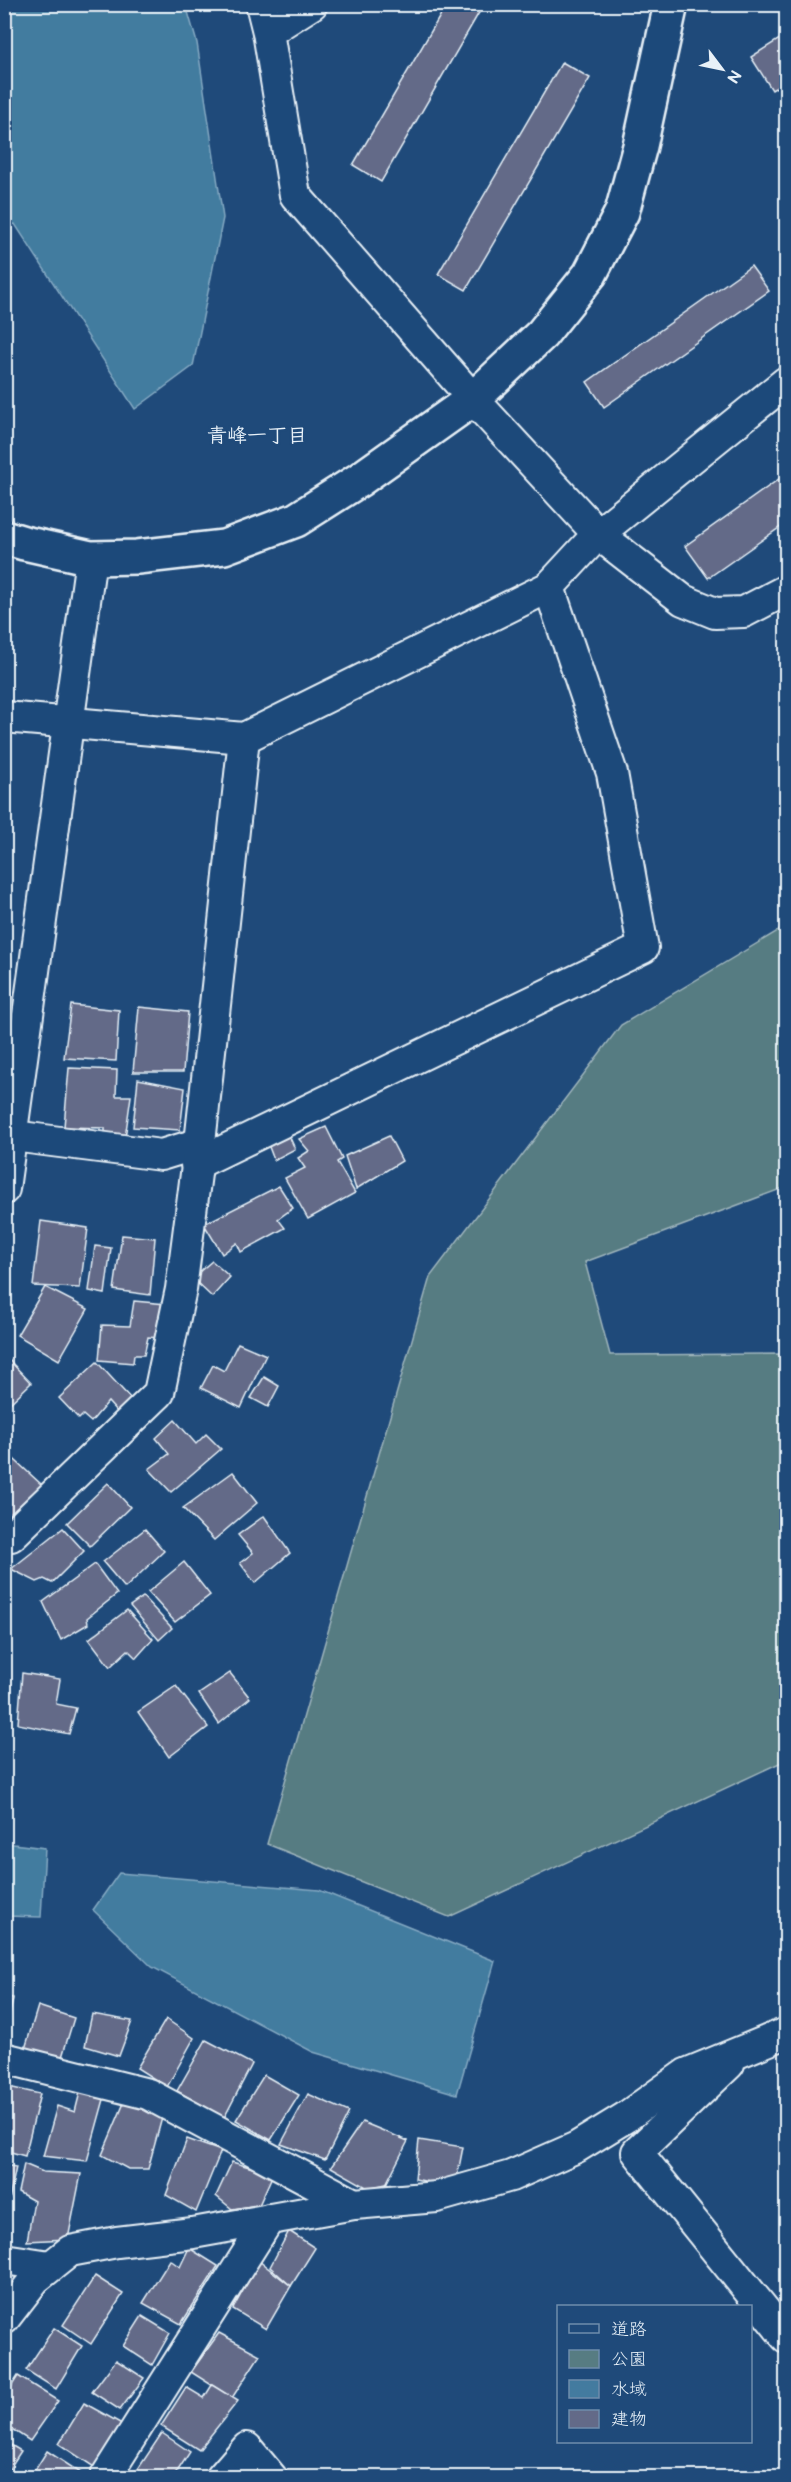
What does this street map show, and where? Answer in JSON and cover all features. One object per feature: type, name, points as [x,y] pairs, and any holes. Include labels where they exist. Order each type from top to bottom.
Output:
[{"type":"street","points":[[312,4],[264,18],[295,195],[473,399],[598,534],[683,600],[715,613],[744,612],[786,590]]},
{"type":"street","points":[[4,537],[91,558],[137,557],[224,547],[297,520],[359,480],[473,399],[549,326],[590,274],[622,212],[640,146],[671,4]]},
{"type":"street","points":[[4,717],[244,738],[549,587],[598,534],[786,382]]},
{"type":"street","points":[[91,558],[8,1155],[198,1153],[643,948],[612,773],[549,587]]},
{"type":"street","points":[[4,1536],[11,1536],[159,1393],[181,1289],[244,738]]},
{"type":"street","points":[[4,2319],[34,2279],[70,2251],[117,2242],[193,2233],[354,2204],[437,2197],[511,2176],[577,2147],[626,2117],[687,2074],[786,2033]]},
{"type":"street","points":[[742,2051],[637,2152],[786,2337]]},
{"type":"street","points":[[4,2058],[148,2094],[354,2204]]},
{"type":"street","points":[[105,2478],[269,2219]]},
{"type":"street","points":[[4,2259],[50,2266]]},
{"type":"street","points":[[221,2478],[247,2448],[272,2478]]},
{"type":"green space","points":[[786,926],[786,1187],[585,1262],[610,1355],[786,1354],[786,1760],[449,1917],[267,1844],[430,1277],[621,1025]]},
{"type":"water","points":[[4,5],[186,5],[197,43],[223,218],[193,366],[135,409],[15,224],[5,226]]},
{"type":"water","points":[[5,1843],[45,1848],[41,1917],[5,1916]]},
{"type":"water","points":[[119,1873],[319,1890],[495,1961],[457,2094],[313,2052],[152,1967],[93,1910]]},
{"type":"building","points":[[447,4],[484,4],[381,182],[353,165]]},
{"type":"building","points":[[786,35],[786,81],[772,90],[751,57]]},
{"type":"building","points":[[562,62],[590,78],[466,290],[438,274]]},
{"type":"building","points":[[751,266],[769,291],[604,407],[587,382]]},
{"type":"building","points":[[786,474],[786,523],[708,578],[685,546]]},
{"type":"building","points":[[71,1005],[119,1010],[116,1061],[64,1058]]},
{"type":"building","points":[[139,1007],[188,1012],[183,1072],[133,1072]]},
{"type":"building","points":[[69,1068],[117,1070],[116,1096],[131,1096],[125,1138],[105,1137],[105,1128],[64,1127]]},
{"type":"building","points":[[138,1079],[185,1088],[180,1130],[133,1127]]},
{"type":"building","points":[[326,1127],[342,1159],[337,1162],[355,1193],[308,1219],[285,1178],[305,1168],[298,1158],[309,1151],[299,1139]]},
{"type":"building","points":[[287,1131],[295,1149],[274,1160],[266,1139]]},
{"type":"building","points":[[389,1136],[402,1161],[356,1189],[345,1156]]},
{"type":"building","points":[[279,1186],[293,1208],[278,1219],[285,1228],[241,1252],[237,1243],[222,1254],[204,1224]]},
{"type":"building","points":[[41,1221],[88,1228],[80,1288],[33,1286]]},
{"type":"building","points":[[122,1235],[155,1238],[150,1295],[114,1290]]},
{"type":"building","points":[[95,1246],[111,1248],[105,1294],[89,1291]]},
{"type":"building","points":[[212,1261],[230,1277],[212,1297],[192,1278]]},
{"type":"building","points":[[45,1287],[88,1309],[59,1360],[17,1335]]},
{"type":"building","points":[[134,1301],[166,1304],[159,1338],[148,1337],[144,1355],[134,1355],[133,1363],[99,1360],[102,1325],[130,1326]]},
{"type":"building","points":[[238,1343],[266,1355],[241,1408],[201,1388],[213,1365],[224,1371]]},
{"type":"building","points":[[8,1359],[31,1383],[4,1409],[4,1362]]},
{"type":"building","points":[[97,1362],[131,1399],[118,1413],[108,1402],[91,1422],[83,1415],[79,1419],[59,1398]]},
{"type":"building","points":[[264,1377],[279,1386],[268,1407],[251,1398]]},
{"type":"building","points":[[175,1420],[196,1444],[206,1434],[221,1449],[171,1492],[149,1469],[169,1454],[156,1438]]},
{"type":"building","points":[[4,1450],[42,1485],[4,1522]]},
{"type":"building","points":[[233,1472],[257,1503],[214,1540],[183,1508]]},
{"type":"building","points":[[108,1483],[130,1507],[90,1546],[67,1523]]},
{"type":"building","points":[[264,1516],[290,1553],[255,1583],[240,1563],[253,1553],[238,1535]]},
{"type":"building","points":[[63,1528],[84,1551],[52,1583],[44,1579],[37,1582],[11,1569]]},
{"type":"building","points":[[145,1529],[164,1551],[125,1588],[103,1562]]},
{"type":"building","points":[[184,1562],[210,1595],[175,1622],[148,1592]]},
{"type":"building","points":[[95,1564],[117,1594],[87,1618],[88,1624],[61,1640],[43,1602]]},
{"type":"building","points":[[143,1597],[172,1628],[159,1640],[130,1606]]},
{"type":"building","points":[[127,1610],[153,1639],[136,1658],[128,1650],[110,1667],[89,1639]]},
{"type":"building","points":[[22,1673],[60,1679],[56,1704],[76,1708],[69,1734],[18,1724]]},
{"type":"building","points":[[230,1673],[250,1698],[219,1724],[199,1694]]},
{"type":"building","points":[[176,1686],[208,1727],[169,1757],[138,1712]]},
{"type":"building","points":[[4,1996],[13,1998],[5,2040],[4,2039]]},
{"type":"building","points":[[38,2006],[74,2018],[62,2057],[25,2049]]},
{"type":"building","points":[[92,2014],[132,2021],[119,2056],[85,2046]]},
{"type":"building","points":[[166,2019],[194,2038],[167,2087],[137,2068]]},
{"type":"building","points":[[206,2040],[252,2064],[224,2118],[177,2091]]},
{"type":"building","points":[[264,2075],[299,2095],[271,2140],[236,2120]]},
{"type":"building","points":[[4,2086],[40,2094],[25,2156],[4,2150]]},
{"type":"building","points":[[81,2088],[106,2092],[87,2161],[43,2156],[57,2106],[75,2112]]},
{"type":"building","points":[[308,2094],[349,2112],[325,2160],[281,2144]]},
{"type":"building","points":[[124,2103],[163,2114],[148,2169],[128,2169],[102,2155]]},
{"type":"building","points":[[362,2122],[408,2141],[386,2184],[368,2188],[331,2167]]},
{"type":"building","points":[[187,2139],[221,2151],[196,2212],[166,2195]]},
{"type":"building","points":[[419,2140],[463,2147],[457,2178],[438,2184],[415,2179]]},
{"type":"building","points":[[232,2162],[273,2174],[259,2205],[232,2209],[216,2196]]},
{"type":"building","points":[[24,2164],[43,2172],[81,2174],[68,2239],[27,2241],[34,2201],[18,2192]]},
{"type":"building","points":[[4,2165],[16,2167],[4,2224]]},
{"type":"building","points":[[289,2231],[315,2248],[291,2286],[270,2267]]},
{"type":"building","points":[[189,2248],[218,2266],[181,2324],[143,2303],[170,2260],[180,2267]]},
{"type":"building","points":[[259,2261],[291,2286],[266,2329],[233,2309]]},
{"type":"building","points":[[95,2276],[123,2294],[91,2344],[63,2325]]},
{"type":"building","points":[[142,2316],[170,2333],[152,2365],[123,2346]]},
{"type":"building","points":[[54,2328],[82,2346],[56,2389],[26,2370]]},
{"type":"building","points":[[219,2333],[260,2355],[232,2398],[191,2372]]},
{"type":"building","points":[[116,2360],[144,2378],[120,2410],[92,2392]]},
{"type":"building","points":[[18,2376],[58,2401],[30,2441],[4,2424],[4,2398]]},
{"type":"building","points":[[212,2385],[238,2401],[199,2450],[161,2426],[186,2387],[204,2398]]},
{"type":"building","points":[[84,2403],[122,2424],[94,2467],[59,2444]]},
{"type":"building","points":[[162,2433],[190,2452],[173,2478],[138,2478],[134,2475]]},
{"type":"building","points":[[4,2441],[21,2451],[4,2477]]},
{"type":"building","points":[[47,2451],[84,2475],[83,2478],[30,2478]]},
{"type":"district","name":"青峰一丁目","points":[[257,436]]}]
